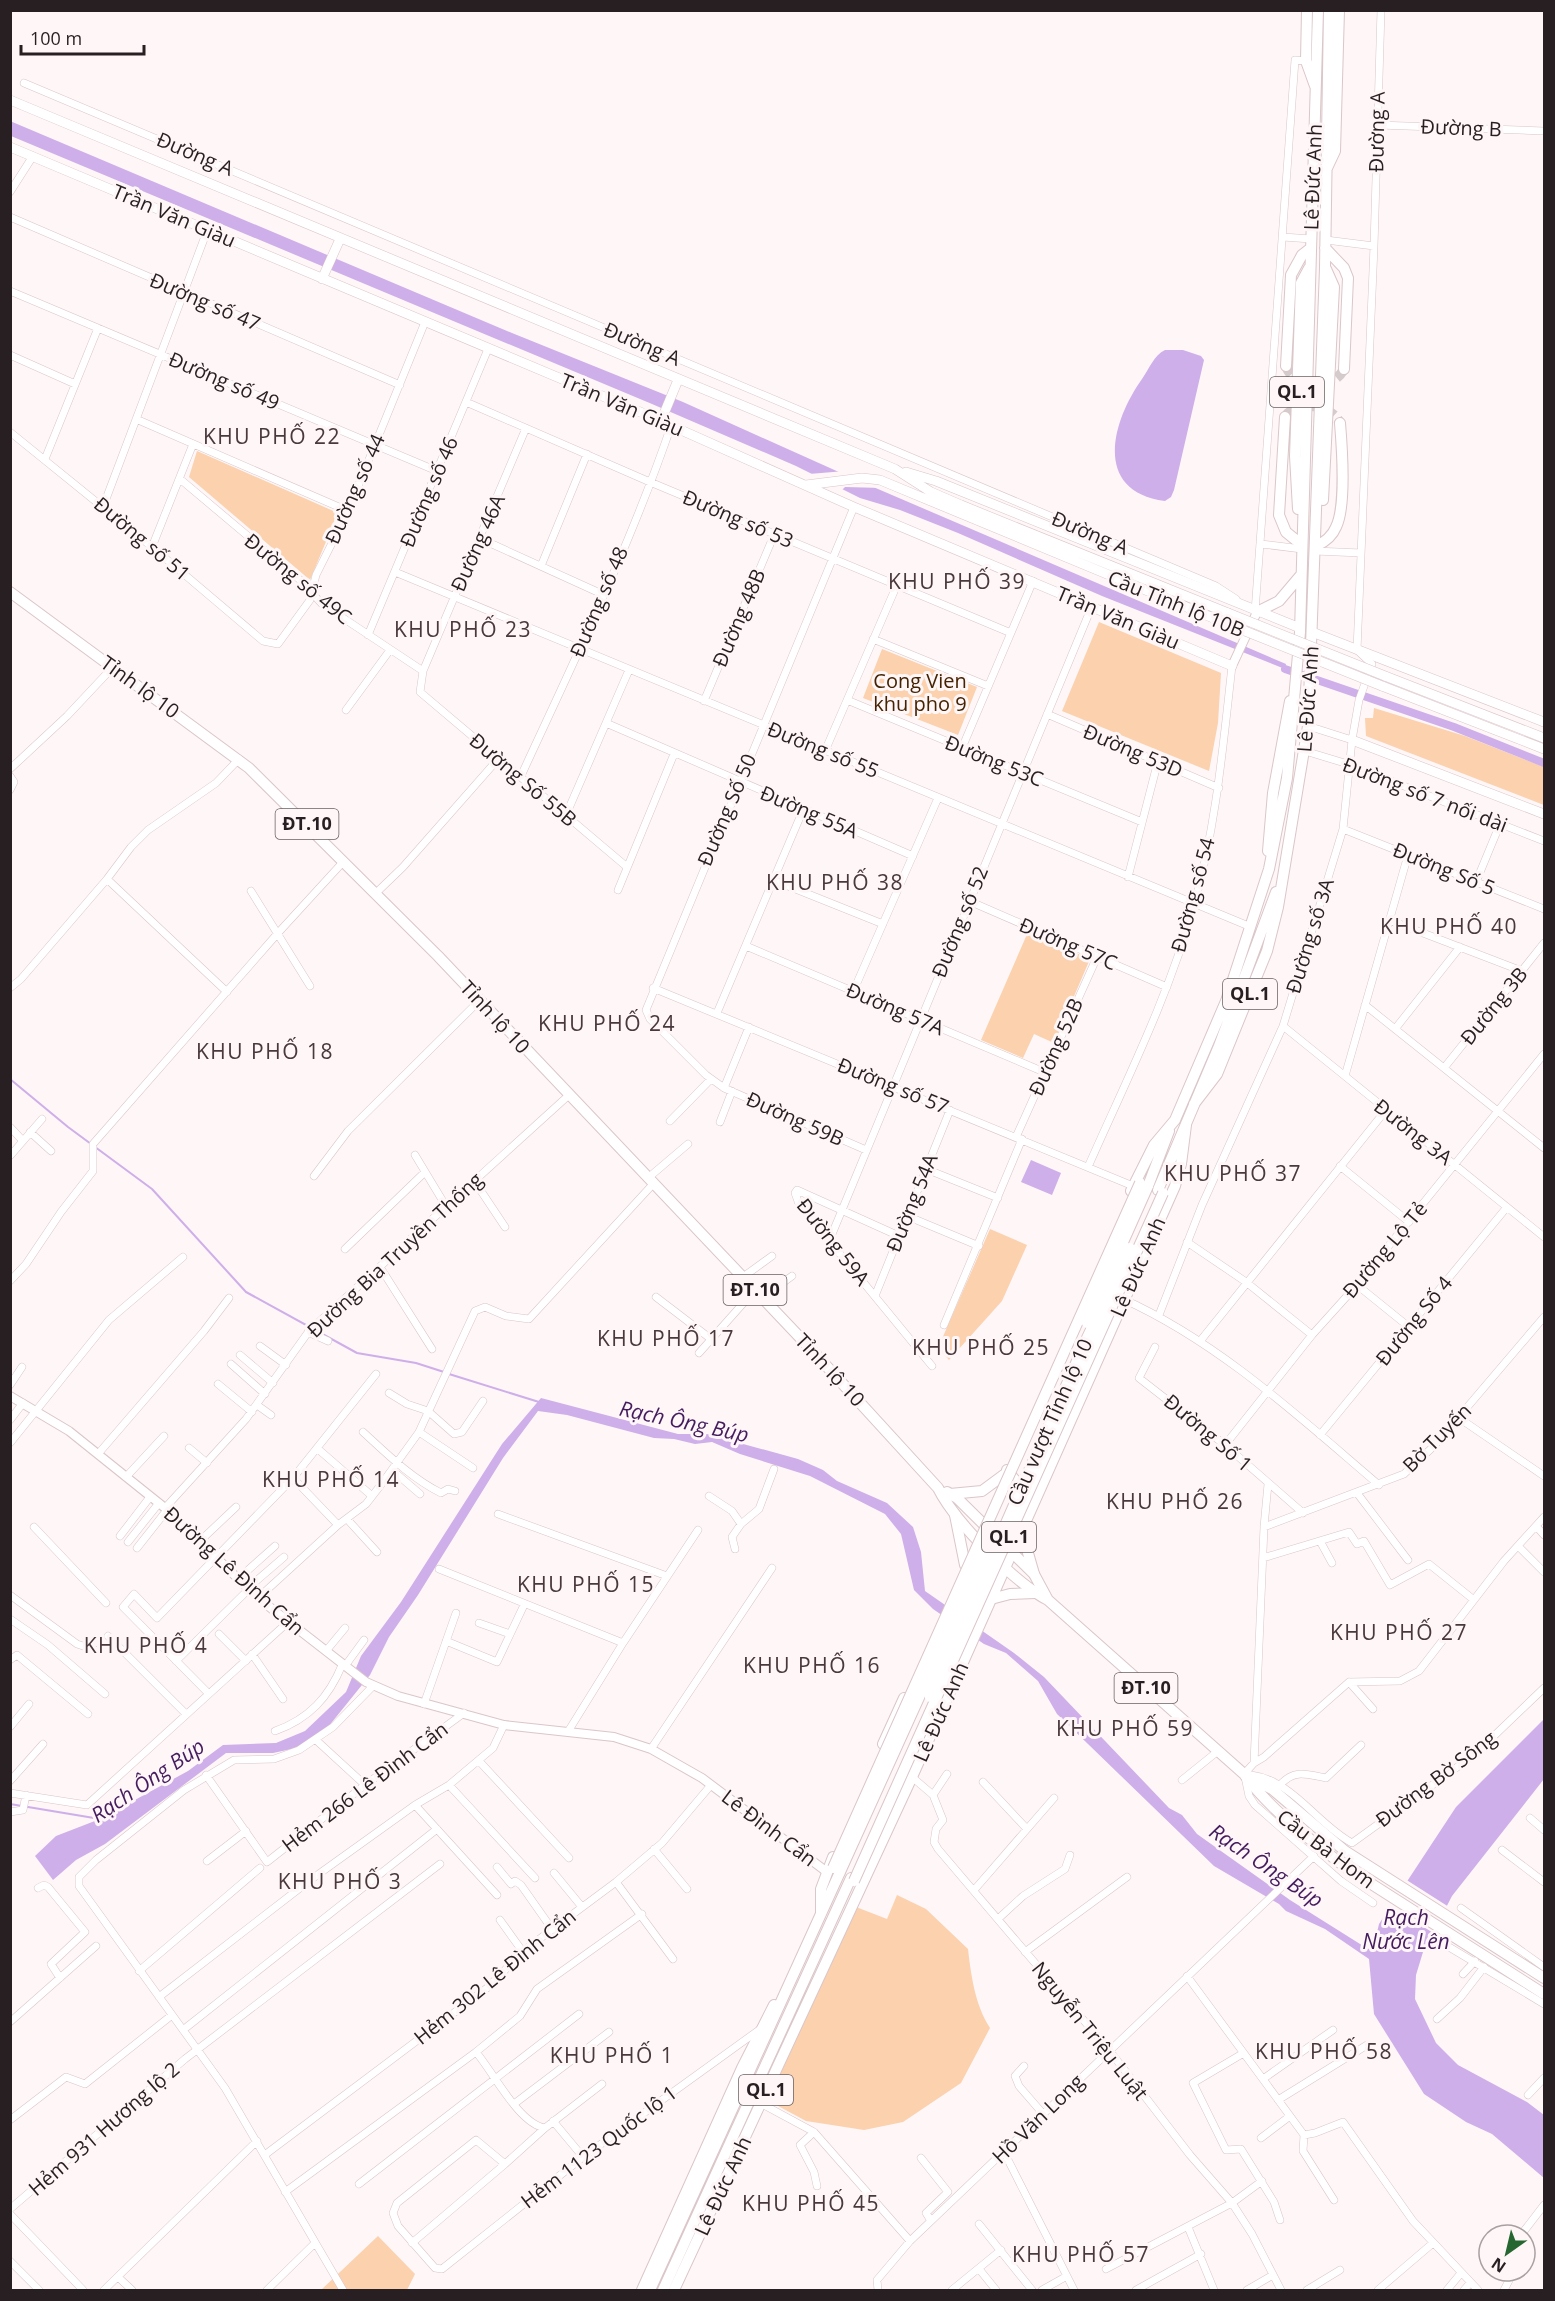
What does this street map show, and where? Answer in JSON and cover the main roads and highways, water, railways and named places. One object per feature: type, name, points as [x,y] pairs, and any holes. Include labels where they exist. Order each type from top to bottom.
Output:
[{"type":"main road","name":"Lê Đức Anh","points":[[1307,10],[1306,61],[1316,88]]},
{"type":"main road","name":"Lê Đức Anh","points":[[650,2290],[791,1983],[821,1914],[821,1889],[833,1871],[924,1653],[1038,1400],[1148,1188],[1154,1145],[1174,1120],[1226,1000],[1269,870],[1268,841],[1273,793],[1290,697],[1297,673],[1300,628],[1302,519],[1296,502],[1295,456],[1301,283],[1310,266],[1318,10]]},
{"type":"main road","name":"Lê Đức Anh","points":[[674,2290],[804,2008],[855,1883],[912,1778],[1175,1186],[1185,1143],[1186,1125],[1282,875],[1308,726],[1316,520],[1324,494],[1334,286],[1325,268],[1329,10]]},
{"type":"main road","name":"Lê Đức Anh","points":[[1327,168],[1335,151],[1338,10]]},
{"type":"main road","points":[[1306,61],[1317,46]]},
{"type":"main road","points":[[10,100],[338,242],[898,471],[936,481],[1300,628]]},
{"type":"main road","name":"Trần Văn Giàu","points":[[10,147],[207,231],[324,276],[425,322],[671,426],[854,507],[1232,666]]},
{"type":"main road","points":[[324,276],[338,242]]},
{"type":"main road","points":[[1286,366],[1291,275],[1311,244]]},
{"type":"main road","points":[[1325,244],[1344,268],[1348,279],[1344,369]]},
{"type":"main road","points":[[661,422],[678,380]]},
{"type":"main road","points":[[1285,417],[1279,514],[1286,532],[1302,547]]},
{"type":"main road","points":[[1315,548],[1329,537],[1339,521],[1342,459],[1340,423]]},
{"type":"main road","name":"Cầu Tỉnh lộ 10B","points":[[898,471],[931,492],[962,505],[1326,654],[1545,738]]},
{"type":"main road","name":"Cầu Tỉnh lộ 10B","points":[[805,485],[862,478],[880,480],[1270,642],[1545,750]]},
{"type":"main road","points":[[1257,612],[1279,601],[1301,575]]},
{"type":"main road","name":"Tỉnh lộ 10","points":[[10,592],[239,759],[376,893],[743,1277],[938,1488],[955,1515],[977,1538],[1035,1593],[1048,1600],[1244,1774],[1263,1800]]},
{"type":"main road","points":[[1312,632],[1545,722]]},
{"type":"main road","points":[[1352,740],[1545,814]]},
{"type":"main road","name":"Cầu vượt Tỉnh lộ 10","points":[[837,1908],[844,1892],[855,1883],[1083,1349],[1174,1120]]},
{"type":"main road","name":"Cầu vượt Tỉnh lộ 10","points":[[821,1914],[831,1891],[833,1871],[1148,1188],[1174,1152],[1186,1125]]},
{"type":"main road","points":[[1038,1400],[1045,1411],[1054,1416],[1072,1416]]},
{"type":"main road","points":[[950,1494],[982,1491],[1006,1472],[1024,1487],[1042,1486]]},
{"type":"main road","name":"Tỉnh lộ 10","points":[[938,1488],[950,1494],[1034,1574],[1048,1600]]},
{"type":"main road","points":[[955,1515],[965,1565]]},
{"type":"main road","points":[[1022,1532],[1034,1574]]},
{"type":"main road","points":[[958,1579],[978,1585],[991,1599],[1010,1594],[1035,1593]]},
{"type":"main road","points":[[924,1653],[944,1658],[958,1674]]},
{"type":"main road","name":"Tỉnh lộ 10","points":[[1244,1774],[1276,1787]]},
{"type":"main road","name":"Cầu Bà Hom","points":[[1276,1787],[1345,1851],[1545,1978]]},
{"type":"main road","name":"Cầu Bà Hom","points":[[1263,1800],[1348,1869],[1544,1997]]},
{"type":"main road","points":[[837,1908],[855,1883]]},
{"type":"main road","name":"Lê Đức Anh","points":[[663,2290],[837,1908]]},
{"type":"main road","points":[[804,2008],[812,1964]]},
{"type":"main road","name":"Lê Đức Anh","points":[[642,2290],[759,2030],[791,1983]]},
{"type":"water","points":[[10,121],[512,333],[683,402],[850,477],[1286,664],[1285,669],[1102,596],[958,533],[900,510],[860,498],[796,466],[652,404],[11,136]]},
{"type":"water","points":[[1165,350],[1183,350],[1201,356],[1204,360],[1174,490],[1171,497],[1165,501],[1142,495],[1126,484],[1118,469],[1115,452],[1117,433],[1131,396],[1155,359]]},
{"type":"water","points":[[1031,1160],[1061,1173],[1052,1195],[1021,1182]]},
{"type":"water","name":"Rạch Nước Lên","points":[[541,1398],[678,1434],[707,1434],[798,1459],[823,1470],[837,1481],[887,1503],[913,1527],[921,1552],[925,1591],[1014,1653],[1044,1677],[1169,1808],[1182,1815],[1197,1834],[1290,1900],[1368,1949],[1374,1945],[1379,1924],[1456,1807],[1544,1719],[1544,1779],[1452,1896],[1423,1952],[1416,1975],[1415,1999],[1436,2043],[1458,2065],[1527,2102],[1544,2115],[1544,2178],[1492,2134],[1466,2122],[1424,2094],[1374,2014],[1369,1959],[1325,1929],[1286,1911],[1279,1904],[1214,1866],[1057,1714],[1038,1681],[1006,1653],[984,1644],[933,1609],[914,1590],[901,1534],[885,1514],[810,1476],[740,1454],[712,1442],[695,1444],[674,1439],[654,1438],[567,1415],[538,1411],[503,1458],[418,1595],[389,1637],[370,1675],[324,1732],[301,1747],[273,1753],[226,1753],[105,1844],[76,1860],[53,1880],[35,1856],[56,1836],[100,1819],[188,1771],[223,1745],[276,1743],[305,1731],[346,1692],[361,1656],[401,1602],[502,1444]]},
{"type":"waterway","points":[[1285,669],[1454,727],[1544,763]]},
{"type":"waterway","points":[[10,1079],[68,1127],[152,1189],[246,1292],[357,1353],[416,1363],[444,1372]]},
{"type":"waterway","points":[[449,1374],[539,1402]]},
{"type":"waterway","name":"Rạch Ông Búp","points":[[10,1804],[100,1819]]},
{"type":"tunnel","points":[[1286,366],[1297,380],[1314,385],[1331,381],[1344,369]]},
{"type":"tunnel","points":[[1285,417],[1297,408],[1313,406],[1329,412],[1340,423]]},
{"type":"district","name":"KHU PHỐ 22","points":[[272,437]]},
{"type":"district","name":"KHU PHỐ 39","points":[[957,582]]},
{"type":"district","name":"KHU PHỐ 23","points":[[463,630]]},
{"type":"district","name":"KHU PHỐ 38","points":[[835,883]]},
{"type":"district","name":"KHU PHỐ 40","points":[[1449,927]]},
{"type":"district","name":"KHU PHỐ 24","points":[[607,1024]]},
{"type":"district","name":"KHU PHỐ 18","points":[[265,1052]]},
{"type":"district","name":"KHU PHỐ 37","points":[[1233,1174]]},
{"type":"district","name":"KHU PHỐ 17","points":[[666,1339]]},
{"type":"district","name":"KHU PHỐ 25","points":[[981,1348]]},
{"type":"district","name":"KHU PHỐ 14","points":[[331,1480]]},
{"type":"district","name":"KHU PHỐ 26","points":[[1175,1502]]},
{"type":"district","name":"KHU PHỐ 15","points":[[586,1585]]},
{"type":"district","name":"KHU PHỐ 27","points":[[1399,1633]]},
{"type":"district","name":"KHU PHỐ 4","points":[[146,1646]]},
{"type":"district","name":"KHU PHỐ 16","points":[[812,1666]]},
{"type":"district","name":"KHU PHỐ 59","points":[[1125,1729]]},
{"type":"district","name":"KHU PHỐ 3","points":[[340,1882]]},
{"type":"district","name":"KHU PHỐ 58","points":[[1324,2052]]},
{"type":"district","name":"KHU PHỐ 1","points":[[612,2056]]},
{"type":"district","name":"KHU PHỐ 45","points":[[811,2204]]},
{"type":"district","name":"KHU PHỐ 57","points":[[1081,2255]]},
{"type":"park label","name":"Cong Vien khu pho 9","points":[[920,692]]}]
